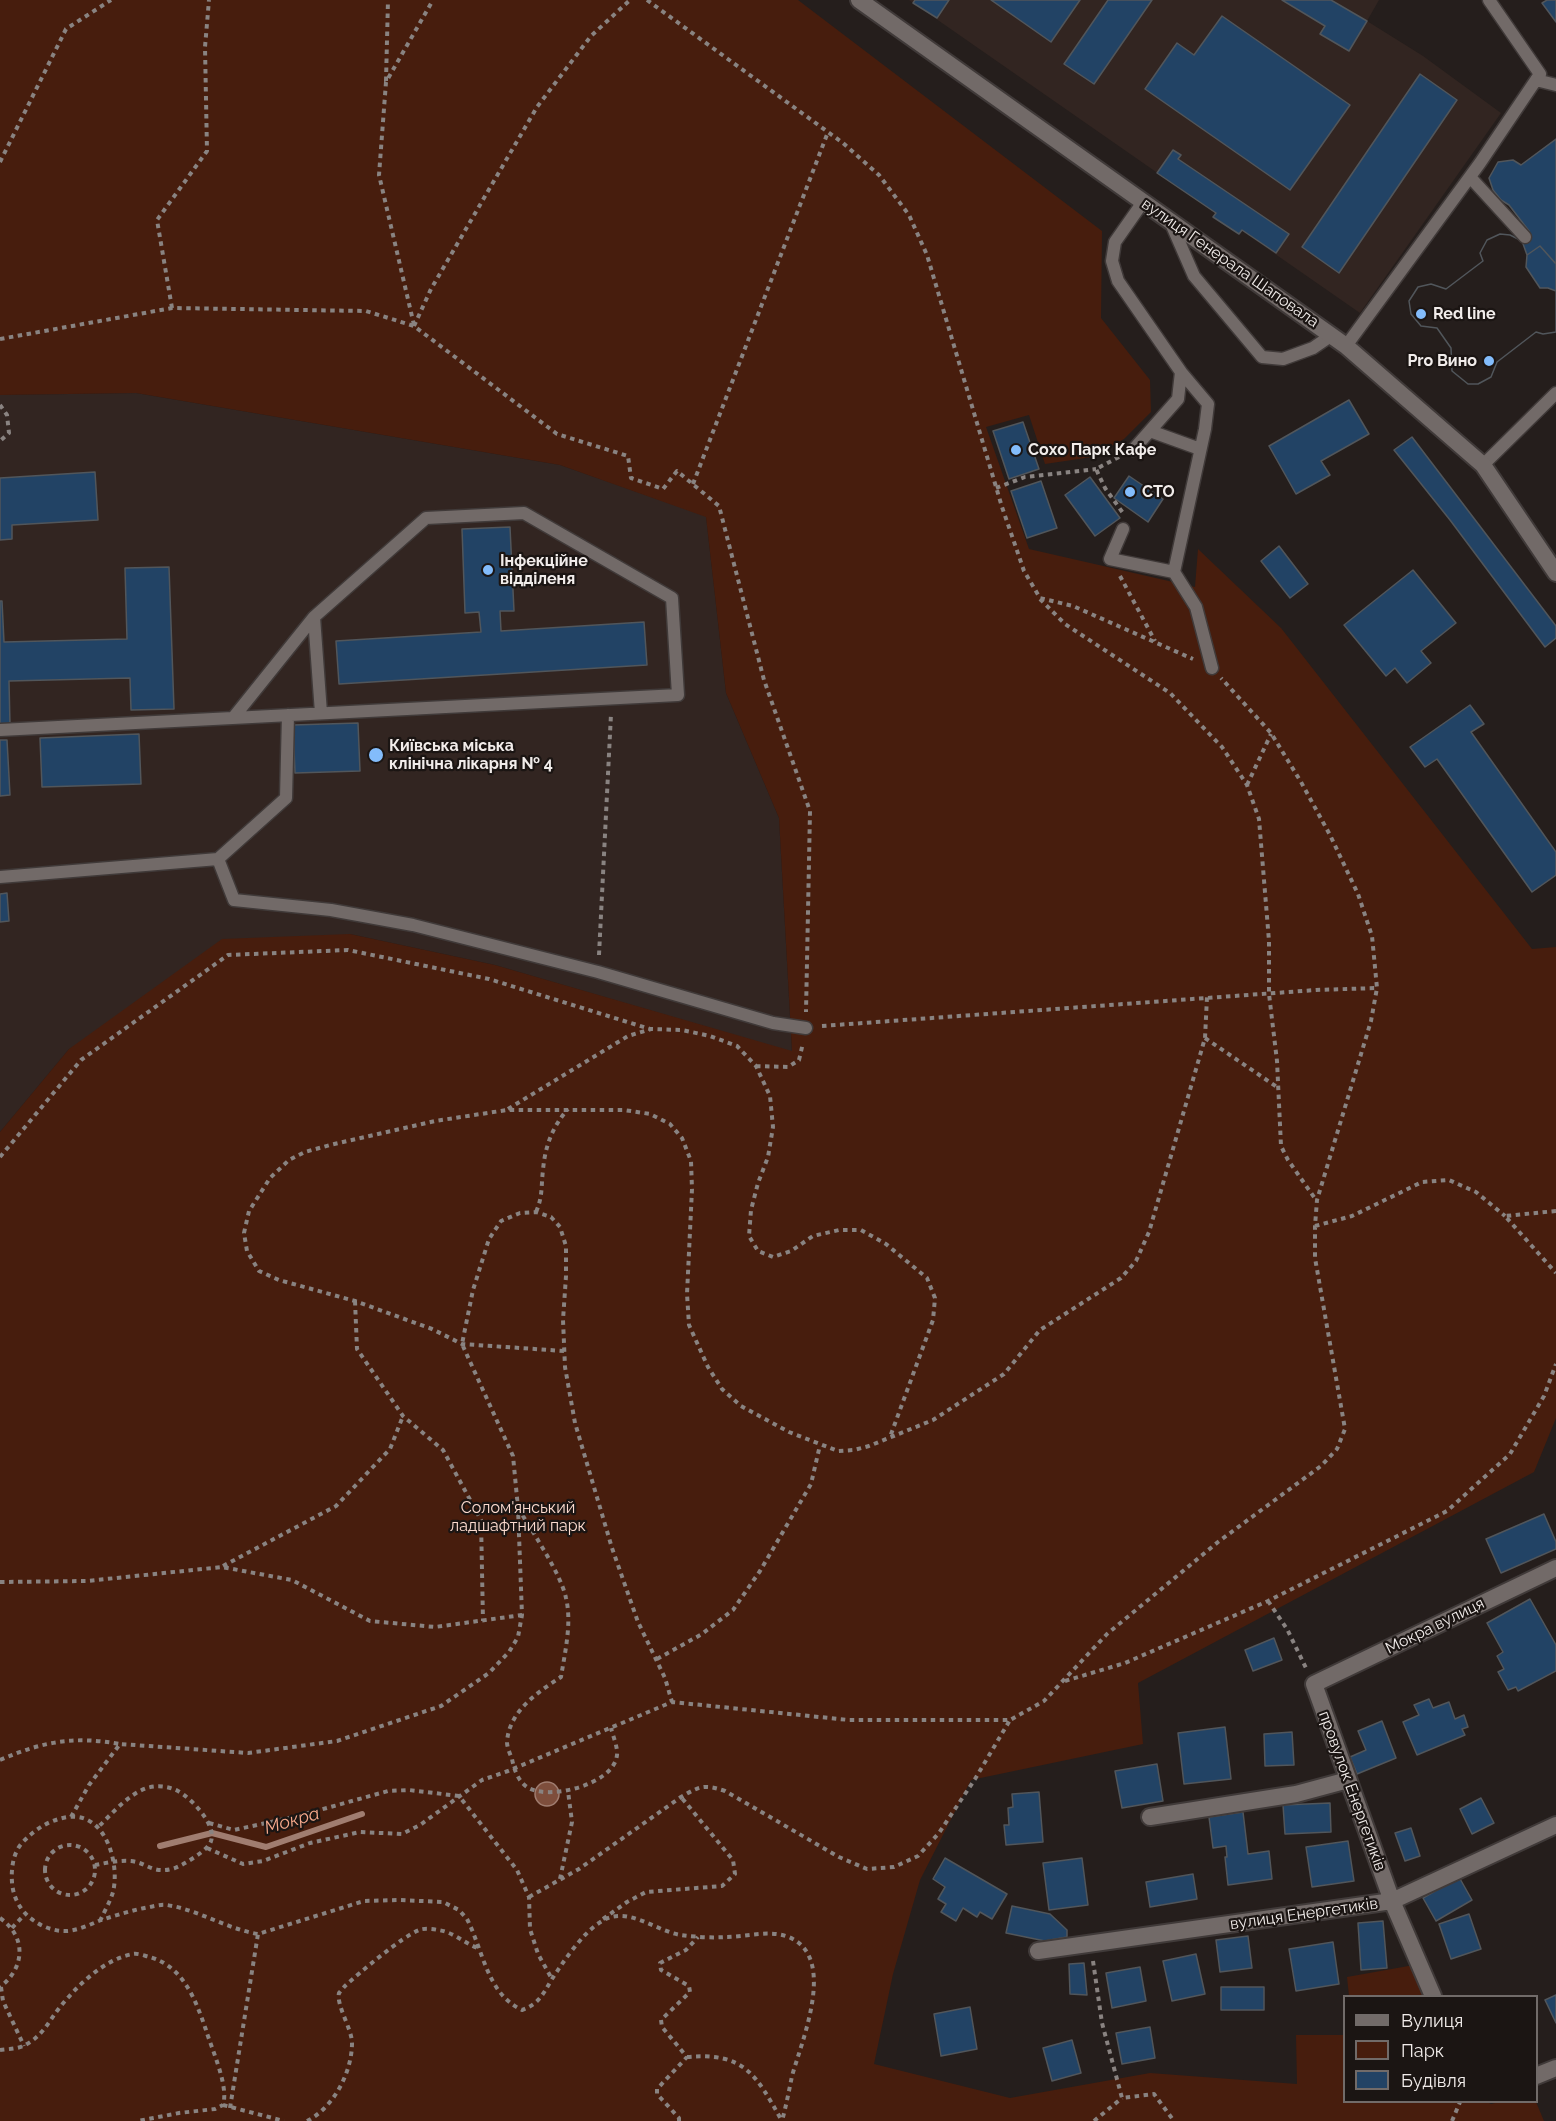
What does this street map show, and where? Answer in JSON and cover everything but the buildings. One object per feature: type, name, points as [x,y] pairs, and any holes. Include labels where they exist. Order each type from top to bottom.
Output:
[{"type":"street","name":"вулиця Генерала Шаповала","points":[[859,0],[1346,346],[1483,465],[1556,572]]},
{"type":"street","name":"Мокра вулиця","points":[[1314,1684],[1556,1568]]},
{"type":"street","name":"провулок Енергетиків","points":[[1314,1684],[1392,1901],[1433,1995]]},
{"type":"street","points":[[1150,1817],[1296,1794],[1348,1780]]},
{"type":"street","name":"вулиця Енергетиків","points":[[1038,1951],[1392,1901],[1556,1825]]},
{"type":"street","points":[[1538,2075],[1556,2068]]},
{"type":"lane","points":[[1346,346],[1470,177],[1540,74],[1489,0]]},
{"type":"lane","points":[[1536,80],[1556,85]]},
{"type":"lane","points":[[1470,177],[1525,237]]},
{"type":"lane","points":[[1143,202],[1115,242],[1112,261],[1118,281],[1181,372],[1208,404],[1174,572],[1196,607],[1212,668]]},
{"type":"lane","points":[[1169,220],[1194,276],[1262,357],[1283,359],[1313,348],[1332,335]]},
{"type":"lane","points":[[1133,450],[1178,399],[1181,372]]},
{"type":"lane","points":[[1483,465],[1556,393]]},
{"type":"lane","points":[[1150,431],[1200,448]]},
{"type":"lane","points":[[0,730],[233,718],[321,713],[678,695],[672,598],[524,513],[426,518],[314,617],[233,718]]},
{"type":"lane","points":[[1123,529],[1110,560],[1174,572]]},
{"type":"lane","points":[[314,617],[321,713]]},
{"type":"lane","points":[[0,877],[218,859],[286,798],[288,715]]},
{"type":"lane","points":[[218,859],[234,900],[331,910],[413,925],[598,972],[773,1023],[806,1028]]},
{"type":"path","points":[[0,162],[66,29],[111,0]]},
{"type":"path","points":[[172,308],[158,220],[207,151],[205,47],[208,0]]},
{"type":"path","points":[[388,0],[380,175],[414,326]]},
{"type":"path","points":[[386,82],[433,0]]},
{"type":"path","points":[[414,326],[431,289],[537,107],[591,36],[630,0]]},
{"type":"path","points":[[647,0],[828,132],[879,175],[909,215],[927,255],[996,488],[1024,571],[1040,598],[1065,624],[1170,693],[1222,747],[1247,785],[1259,819],[1281,1146],[1288,1160],[1317,1200]]},
{"type":"path","points":[[693,484],[828,132]]},
{"type":"path","points":[[0,339],[172,308],[366,311],[414,326]]},
{"type":"path","points":[[0,405],[7,416],[9,433],[0,441]]},
{"type":"path","points":[[996,488],[1025,477],[1096,469],[1133,450]]},
{"type":"path","points":[[1096,469],[1105,488],[1126,517],[1123,529]]},
{"type":"path","points":[[1110,560],[1156,641]]},
{"type":"path","points":[[207,1848],[243,1864],[263,1861],[310,1843],[360,1832],[402,1834],[420,1825],[482,1780],[672,1702],[849,1720],[1010,1720],[1044,1701],[1107,1634],[1218,1542],[1321,1466],[1337,1449],[1345,1429],[1315,1258],[1315,1226],[1317,1200],[1371,1021],[1377,988],[1372,936],[1358,894],[1311,800],[1271,733],[1212,668],[1156,641],[1073,606],[1040,598]]},
{"type":"path","points":[[598,972],[612,698]]},
{"type":"path","points":[[1247,785],[1271,733]]},
{"type":"path","points":[[0,1157],[81,1060],[228,955],[348,950],[489,979],[651,1029],[682,1030],[710,1036],[737,1046],[756,1066],[770,1096],[773,1127],[768,1157],[751,1210],[749,1236],[758,1251],[773,1257],[791,1251],[813,1236],[839,1230],[861,1230],[886,1244],[927,1278],[935,1298],[933,1320],[890,1438]]},
{"type":"path","points":[[756,1066],[788,1067],[799,1060],[806,1028],[1207,998],[1377,988]]},
{"type":"path","points":[[564,1351],[462,1344],[432,1329],[355,1301],[279,1280],[260,1270],[247,1251],[244,1233],[249,1211],[270,1178],[289,1160],[305,1152],[435,1121],[507,1110],[624,1110],[650,1114],[670,1124],[682,1138],[691,1161],[692,1189],[687,1294],[689,1325],[708,1367],[722,1389],[741,1406],[789,1432],[820,1445],[838,1451],[854,1450],[933,1420],[1004,1374],[1040,1330],[1120,1278],[1136,1261],[1149,1232],[1205,1038],[1207,998]]},
{"type":"path","points":[[507,1110],[628,1036],[651,1029]]},
{"type":"path","points":[[1205,1038],[1278,1087]]},
{"type":"path","points":[[536,1212],[542,1199],[543,1168],[550,1137],[557,1122],[568,1109]]},
{"type":"path","points":[[1315,1226],[1352,1215],[1422,1182],[1449,1180],[1476,1192],[1505,1216],[1556,1273]]},
{"type":"path","points":[[1505,1216],[1556,1211]]},
{"type":"path","points":[[0,1760],[56,1741],[92,1740],[248,1753],[337,1741],[441,1706],[489,1673],[509,1652],[518,1638],[522,1615],[518,1508],[513,1456],[462,1344],[473,1290],[489,1239],[501,1221],[520,1213],[536,1212],[551,1217],[560,1227],[566,1246],[564,1351],[575,1423],[612,1548],[638,1622],[657,1659],[672,1702]]},
{"type":"path","points":[[355,1301],[357,1349],[403,1416],[443,1450],[481,1520],[483,1620]]},
{"type":"path","points":[[1064,1682],[1125,1663],[1268,1601],[1447,1512],[1510,1454],[1544,1396],[1556,1364]]},
{"type":"path","points":[[222,1567],[336,1506],[390,1449],[403,1416]]},
{"type":"path","points":[[657,1659],[702,1634],[733,1610],[760,1571],[811,1484],[820,1445]]},
{"type":"path","points":[[518,1508],[567,1598],[561,1677],[526,1703],[511,1724],[507,1743],[518,1778],[527,1787],[537,1791],[568,1791],[592,1784],[612,1768],[617,1755],[611,1728]]},
{"type":"path","points":[[0,1582],[87,1581],[222,1567],[292,1580],[370,1621],[435,1627],[522,1615]]},
{"type":"path","points":[[1268,1601],[1287,1629],[1314,1684]]},
{"type":"path","points":[[529,1897],[579,1869],[681,1797],[695,1789],[710,1786],[718,1788],[839,1857],[867,1869],[894,1867],[918,1856],[939,1833],[1010,1720]]},
{"type":"path","points":[[71,1817],[89,1785],[120,1744]]},
{"type":"path","points":[[94,1865],[133,1861],[146,1867],[163,1870],[176,1867],[207,1848],[211,1843],[212,1833],[209,1823],[188,1798],[178,1791],[155,1786],[134,1794],[97,1828]]},
{"type":"path","points":[[209,1823],[234,1830],[298,1816],[388,1791],[409,1790],[459,1796],[517,1870],[529,1897],[530,1929],[538,1954],[552,1979]]},
{"type":"path","points":[[560,1880],[572,1822],[568,1791]]},
{"type":"path","points":[[100,1921],[113,1891],[113,1862],[110,1847],[102,1833],[89,1821],[71,1817],[54,1821],[34,1830],[18,1847],[11,1871],[12,1892],[24,1914],[41,1926],[63,1931],[79,1929],[136,1909],[165,1905],[205,1915],[246,1932],[258,1934],[364,1901],[443,1902],[459,1910],[467,1919],[497,1989],[510,2005],[522,2010],[542,1998],[552,1979],[582,1938],[627,1902],[646,1892],[722,1886],[735,1874],[733,1860],[681,1797]]},
{"type":"path","points":[[61,1846],[79,1846],[92,1858],[94,1865],[93,1881],[82,1893],[74,1895],[66,1896],[52,1889],[44,1874],[48,1857],[61,1846]]},
{"type":"path","points":[[12,1928],[24,1914]]},
{"type":"path","points":[[600,1922],[622,1915],[679,1935],[725,1938],[784,1935],[801,1944],[811,1961],[815,1984],[782,2121]]},
{"type":"path","points":[[0,1918],[12,1928],[18,1940],[20,1953],[18,1966],[11,1978],[0,1987],[3,2001],[24,2046]]},
{"type":"path","points":[[307,2121],[328,2106],[348,2065],[352,2042],[339,2000],[339,1993],[345,1986],[406,1937],[421,1929],[454,1934],[471,1946],[480,1949]]},
{"type":"path","points":[[230,2108],[258,1934]]},
{"type":"path","points":[[687,2057],[662,2026],[661,2020],[690,1992],[689,1986],[661,1970],[660,1963],[686,1950],[698,1936]]},
{"type":"path","points":[[1091,1944],[1102,2023],[1122,2098]]},
{"type":"path","points":[[0,2050],[24,2046],[43,2032],[60,2007],[109,1962],[135,1953],[159,1960],[180,1976],[194,1998],[219,2070],[225,2098],[223,2105],[215,2109],[138,2121]]},
{"type":"path","points":[[679,2121],[680,2118],[657,2094],[657,2089],[687,2057],[707,2056],[730,2060],[751,2072],[764,2089],[782,2121]]},
{"type":"path","points":[[1094,2121],[1122,2098],[1154,2094],[1174,2121]]},
{"type":"path","points":[[1452,2121],[1460,2103]]},
{"type":"path","points":[[223,2105],[284,2121]]},
{"type":"shaded area","points":[[909,0],[1379,0],[1367,21],[1423,56],[1501,113],[1360,313],[1242,231],[1239,234],[1213,217],[1215,213]]},
{"type":"shaded area","name":"Київська міська клінічна лікарня № 4","points":[[136,393],[560,465],[706,516],[726,693],[779,818],[792,1052],[495,965],[350,934],[69,1049],[0,1132],[0,395]]},
{"type":"shaded area","points":[[547,1782],[552,1783],[558,1789],[558,1799],[552,1805],[547,1806],[542,1805],[536,1799],[535,1794],[536,1789],[542,1783]]},
{"type":"green space","name":"Солом'янський ладшафтний парк","points":[[0,0],[798,0],[1102,231],[1101,318],[1150,380],[1151,412],[1124,439],[1092,457],[1045,464],[1029,415],[986,427],[1029,549],[1195,587],[1198,549],[1281,628],[1532,949],[1556,947],[1556,1418],[1534,1472],[1138,1683],[1143,1744],[971,1780],[920,1880],[893,1974],[874,2064],[1010,2098],[1150,2073],[1297,2084],[1296,2035],[1343,2035],[1343,2103],[1536,2103],[1544,2121],[0,2121],[0,1132],[69,1049],[222,939],[350,934],[495,965],[792,1051],[779,818],[726,693],[706,517],[560,465],[136,393],[0,395]]},
{"type":"green space","points":[[1414,1965],[1427,1995],[1349,1995],[1347,1977]]},
{"type":"waterway","name":"Мокра","points":[[160,1846],[212,1833],[266,1847],[362,1814]]},
{"type":"place","name":"Red line","points":[[1421,314]]},
{"type":"place","name":"Pro Вино","points":[[1489,361]]},
{"type":"place","name":"Сохо Парк Кафе","points":[[1016,450]]},
{"type":"place","name":"СТО","points":[[1130,492]]},
{"type":"place","name":"Інфекційне відділеня","points":[[488,570]]},
{"type":"place","name":"Київська міська клінічна лікарня № 4","points":[[376,755]]}]
